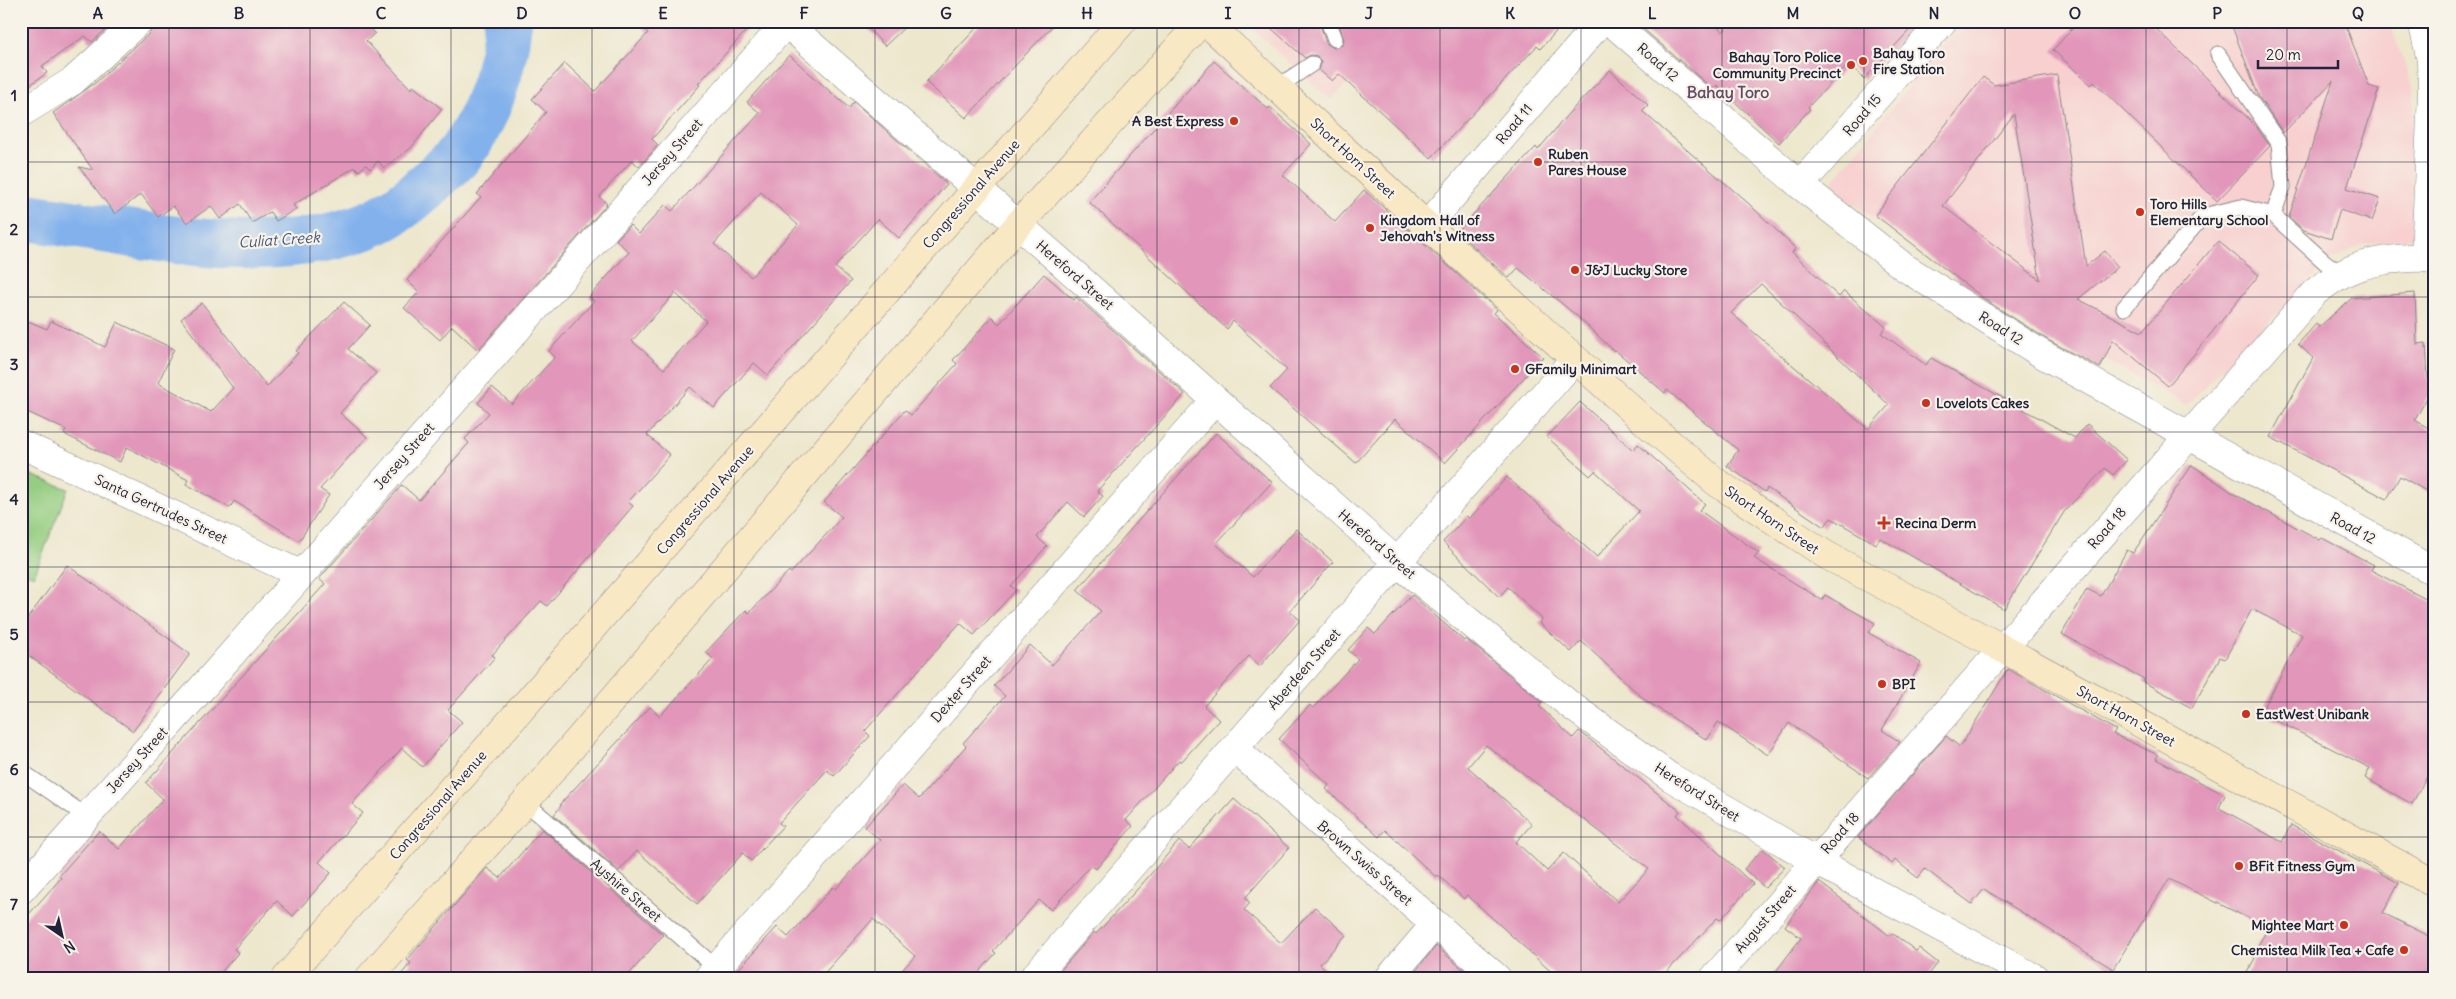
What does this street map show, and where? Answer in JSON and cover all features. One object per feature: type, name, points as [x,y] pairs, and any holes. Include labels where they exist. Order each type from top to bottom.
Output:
[{"type":"main road","name":"Congressional Avenue","points":[[286,978],[1123,21]]},
{"type":"main road","name":"Short Horn Street","points":[[1203,21],[1426,226],[1716,482],[1826,555],[2002,648],[2435,884]]},
{"type":"main road","points":[[369,978],[525,802],[1018,225],[1203,21]]},
{"type":"street","points":[[21,113],[73,81],[139,21]]},
{"type":"street","name":"Road 11","points":[[1426,226],[1601,21]]},
{"type":"street","name":"Road 12","points":[[1610,21],[1800,185],[1904,267],[2040,353],[2435,572]]},
{"type":"street","name":"Road 15","points":[[1800,185],[1943,21]]},
{"type":"street","points":[[2422,21],[2431,60],[2430,258]]},
{"type":"street","name":"Hereford Street","points":[[786,22],[1018,225],[1396,562],[1570,705],[1670,777],[1816,861],[2035,978]]},
{"type":"street","name":"Jersey Street","points":[[21,890],[194,697],[786,22]]},
{"type":"street","name":"Road 18","points":[[1816,861],[2187,436],[2316,292],[2342,274],[2368,264],[2430,258]]},
{"type":"street","name":"Aberdeen Street","points":[[1033,978],[1575,359]]},
{"type":"street","name":"Dexter Street","points":[[717,974],[1215,400]]},
{"type":"street","name":"Santa Gertrudes Street","points":[[21,444],[300,574]]},
{"type":"street","name":"Brown Swiss Street","points":[[1234,748],[1497,978]]},
{"type":"street","name":"August Street","points":[[1714,978],[1816,861]]},
{"type":"street","points":[[1389,978],[1435,924]]},
{"type":"lane","points":[[1328,21],[1335,39]]},
{"type":"lane","points":[[2218,54],[2279,143],[2283,165],[2283,187],[2273,215]]},
{"type":"lane","points":[[1276,88],[1312,64]]},
{"type":"lane","points":[[2124,308],[2203,216],[2241,207],[2273,215],[2326,263],[2342,274]]},
{"type":"lane","points":[[21,771],[86,816]]},
{"type":"lane","name":"Ayshire Street","points":[[525,802],[717,974]]},
{"type":"shaded area","points":[[1253,21],[1383,21],[1396,32],[1331,100],[1249,26]]},
{"type":"shaded area","name":"Toro Hills Elementary School","points":[[1962,21],[2389,21],[2414,90],[2413,238],[2363,244],[2326,263],[2187,405],[2007,306],[1828,187]]},
{"type":"green space","points":[[21,471],[68,489],[34,576],[21,571]]},
{"type":"building","points":[[21,21],[116,21],[92,42],[85,36],[42,66],[47,73],[21,91]]},
{"type":"building","points":[[154,21],[363,21],[375,33],[366,41],[411,89],[413,86],[442,109],[411,148],[384,168],[378,161],[370,169],[366,165],[359,171],[355,167],[293,205],[296,209],[276,221],[270,212],[252,223],[240,204],[220,219],[211,206],[187,223],[173,206],[158,217],[141,194],[115,214],[79,167],[93,170],[53,113],[95,83],[150,33]]},
{"type":"building","points":[[635,21],[755,21],[698,84],[700,85],[652,139],[658,145],[639,167],[632,160],[599,197],[607,204],[478,350],[452,326],[440,340],[404,308],[419,292],[407,280],[481,197],[477,194],[546,112],[532,99],[565,63],[595,91],[648,33]]},
{"type":"building","points":[[861,21],[911,21],[885,46]]},
{"type":"building","points":[[983,21],[1057,21],[966,118],[926,82]]},
{"type":"building","points":[[1263,21],[1319,21],[1326,43],[1334,48],[1342,45],[1344,40],[1338,21],[1566,21],[1540,49],[1537,46],[1431,158],[1339,74],[1332,81],[1319,70],[1321,63],[1317,56],[1311,55],[1305,58]]},
{"type":"building","points":[[1634,21],[1711,21],[1723,32],[1732,21],[1918,21],[1864,79],[1849,64],[1808,107],[1810,109],[1779,143],[1717,85],[1713,89]]},
{"type":"building","points":[[2079,21],[2148,21],[2255,125],[2270,146],[2217,201],[2094,82],[2091,85],[2053,50]]},
{"type":"building","points":[[2230,21],[2344,21],[2369,86],[2379,89],[2347,188],[2380,199],[2372,221],[2340,210],[2331,239],[2304,230],[2289,217],[2333,81],[2283,133],[2259,97]]},
{"type":"building","points":[[789,55],[849,108],[854,102],[947,184],[899,238],[878,219],[835,267],[851,281],[768,375],[754,363],[714,408],[690,387],[647,435],[670,455],[628,502],[633,506],[547,606],[541,601],[492,655],[495,657],[448,710],[462,722],[422,767],[402,748],[352,804],[363,813],[319,862],[331,873],[293,916],[277,901],[234,949],[238,953],[216,978],[21,978],[21,923],[61,878],[59,876],[99,831],[119,849],[163,799],[146,783],[325,584],[319,579],[402,485],[419,500],[469,443],[465,439],[489,413],[478,403],[492,387],[512,404],[555,357],[549,351],[594,301],[589,297],[629,252],[616,240],[630,225],[639,234],[665,205],[672,211],[760,113],[747,102]],"holes":[[[761,192],[798,225],[751,277],[714,244]],[[675,293],[706,321],[664,369],[632,341]]]},
{"type":"building","points":[[1214,61],[1311,144],[1283,175],[1335,222],[1364,190],[1497,310],[1494,313],[1543,357],[1445,463],[1395,419],[1356,463],[1270,388],[1287,370],[1233,321],[1227,329],[1089,202]]},
{"type":"building","points":[[1610,70],[1648,105],[1642,111],[1748,203],[1796,249],[1792,252],[1839,297],[1844,291],[1886,327],[1881,333],[1926,365],[1931,358],[2075,438],[2087,424],[2127,460],[2113,475],[2105,468],[2064,512],[2004,609],[1880,538],[1876,544],[1831,518],[1824,527],[1767,488],[1765,492],[1727,466],[1738,450],[1667,390],[1665,393],[1614,351],[1577,316],[1518,268],[1509,278],[1457,232],[1536,147],[1538,150],[1568,114]],"holes":[[[1761,284],[1889,405],[1868,429],[1731,313]]]},
{"type":"building","points":[[2057,75],[2086,266],[2105,251],[2118,267],[2078,299],[2142,332],[2218,241],[2259,275],[2168,386],[2113,340],[2100,368],[2048,340],[1987,301],[1875,215],[1983,77],[1994,85]],"holes":[[[2014,114],[2040,280],[1943,206]]]},
{"type":"building","points":[[1044,274],[1074,300],[1076,297],[1185,394],[1097,491],[1103,496],[1084,517],[1068,502],[1037,537],[1047,546],[1011,586],[1016,590],[974,635],[960,623],[865,731],[870,736],[834,776],[827,770],[779,823],[783,826],[751,861],[743,853],[697,904],[637,851],[619,871],[554,815],[561,806],[560,804],[650,707],[660,716],[713,659],[706,652],[746,610],[749,613],[789,571],[791,573],[842,517],[824,502],[905,410],[911,415],[957,364],[953,360],[992,317],[999,324]]},
{"type":"building","points":[[2415,293],[2417,344],[2426,343],[2428,379],[2435,383],[2415,420],[2435,432],[2435,496],[2400,476],[2387,499],[2270,437],[2313,358],[2298,344],[2316,324],[2319,327],[2352,298]]},
{"type":"building","points":[[344,302],[370,325],[348,349],[376,373],[340,413],[367,437],[320,489],[329,495],[299,541],[234,501],[230,508],[186,484],[188,480],[127,447],[120,462],[64,434],[66,430],[21,409],[21,318],[47,329],[51,321],[105,347],[117,322],[174,349],[158,383],[211,412],[233,388],[181,319],[202,303],[267,387],[298,353],[296,351]]},
{"type":"building","points":[[1580,402],[1633,450],[1638,444],[1705,504],[1699,510],[1759,553],[1754,558],[1822,600],[1825,595],[1875,623],[1869,633],[1921,663],[1882,730],[1900,742],[1868,778],[1789,723],[1768,755],[1718,722],[1707,740],[1645,700],[1581,641],[1571,652],[1539,623],[1542,619],[1508,587],[1499,597],[1443,542],[1467,516],[1469,519],[1507,477],[1597,557],[1639,511],[1595,471],[1590,476],[1547,437]]},
{"type":"building","points":[[1216,433],[1272,482],[1216,544],[1253,577],[1296,529],[1333,562],[1290,611],[1300,620],[1260,666],[1249,656],[1204,706],[1219,720],[1181,762],[1179,760],[1126,820],[1133,826],[1096,869],[1091,865],[1051,910],[1039,900],[993,951],[996,953],[974,978],[895,978],[915,956],[873,919],[820,978],[737,978],[735,973],[777,927],[788,937],[833,887],[836,889],[880,840],[865,827],[903,785],[919,799],[966,746],[963,743],[1005,696],[994,686],[1030,645],[1052,665],[1101,611],[1077,590]]},
{"type":"building","points":[[2192,465],[2236,495],[2320,540],[2322,538],[2374,565],[2371,570],[2435,604],[2435,762],[2412,804],[2365,778],[2370,768],[2261,713],[2302,635],[2252,609],[2225,659],[2220,657],[2192,708],[2143,682],[2144,679],[2062,634],[2087,589],[2101,596],[2127,550],[2133,553]]},
{"type":"building","points":[[67,565],[190,654],[133,731],[21,650],[21,627]]},
{"type":"building","points":[[1412,595],[1464,641],[1466,639],[1542,702],[1539,706],[1573,738],[1579,731],[1680,811],[1677,815],[1753,884],[1720,920],[1717,918],[1661,978],[1558,978],[1467,895],[1464,899],[1438,875],[1436,877],[1385,830],[1379,837],[1326,789],[1329,785],[1279,739],[1310,705],[1313,708],[1358,659],[1348,650],[1368,628],[1375,634]],"holes":[[[1486,745],[1649,869],[1618,902],[1564,853],[1547,871],[1516,842],[1532,824],[1468,767]]]},
{"type":"building","points":[[2008,669],[2116,730],[2113,734],[2158,755],[2156,759],[2225,795],[2219,808],[2282,842],[2291,825],[2399,883],[2383,913],[2435,939],[2435,978],[2244,978],[2255,958],[2252,956],[2268,928],[2169,879],[2113,969],[1984,889],[1972,904],[1925,869],[1918,878],[1895,860],[1892,864],[1858,837],[1946,736],[1960,747]]},
{"type":"building","points":[[1234,799],[1289,848],[1245,898],[1250,903],[1244,910],[1281,943],[1315,907],[1346,935],[1320,964],[1335,978],[1054,978],[1094,932],[1096,934],[1143,883],[1179,841],[1189,849]]},
{"type":"building","points":[[542,829],[663,935],[626,978],[398,978],[411,963],[407,960],[487,868],[500,878]]},
{"type":"building","points":[[1763,849],[1785,867],[1765,888],[1744,869]]},
{"type":"building","points":[[1819,882],[1890,936],[1892,933],[1916,951],[1919,948],[1938,963],[1926,978],[1771,978],[1801,938],[1785,926]]},
{"type":"building","points":[[1436,946],[1473,978],[1410,978]]},
{"type":"waterway","name":"Culiat Creek","points":[[21,216],[154,237],[247,245],[293,243],[336,235],[377,221],[423,189],[454,161],[469,141],[493,92],[503,56],[508,21]]},
{"type":"place","name":"Bahay Toro Fire Station","points":[[1863,61]]},
{"type":"place","name":"Bahay Toro Police Community Precinct","points":[[1851,65]]},
{"type":"place","name":"A Best Express","points":[[1234,121]]},
{"type":"place","name":"Ruben Pares House","points":[[1538,162]]},
{"type":"place","name":"Toro Hills Elementary School","points":[[2140,212]]},
{"type":"place","name":"Kingdom Hall of Jehovah's Witness","points":[[1370,228]]},
{"type":"place","name":"J&J Lucky Store","points":[[1575,270]]},
{"type":"place","name":"GFamily Minimart","points":[[1515,369]]},
{"type":"place","name":"Lovelots Cakes","points":[[1926,403]]},
{"type":"place","name":"Recina Derm","points":[[1884,523]]},
{"type":"place","name":"BPI","points":[[1882,684]]},
{"type":"place","name":"EastWest Unibank","points":[[2246,714]]},
{"type":"place","name":"BFit Fitness Gym","points":[[2239,866]]},
{"type":"place","name":"Mightee Mart","points":[[2344,925]]},
{"type":"place","name":"Chemistea Milk Tea + Cafe","points":[[2404,950]]},
{"type":"district","name":"Bahay Toro","points":[[1728,92]]}]
